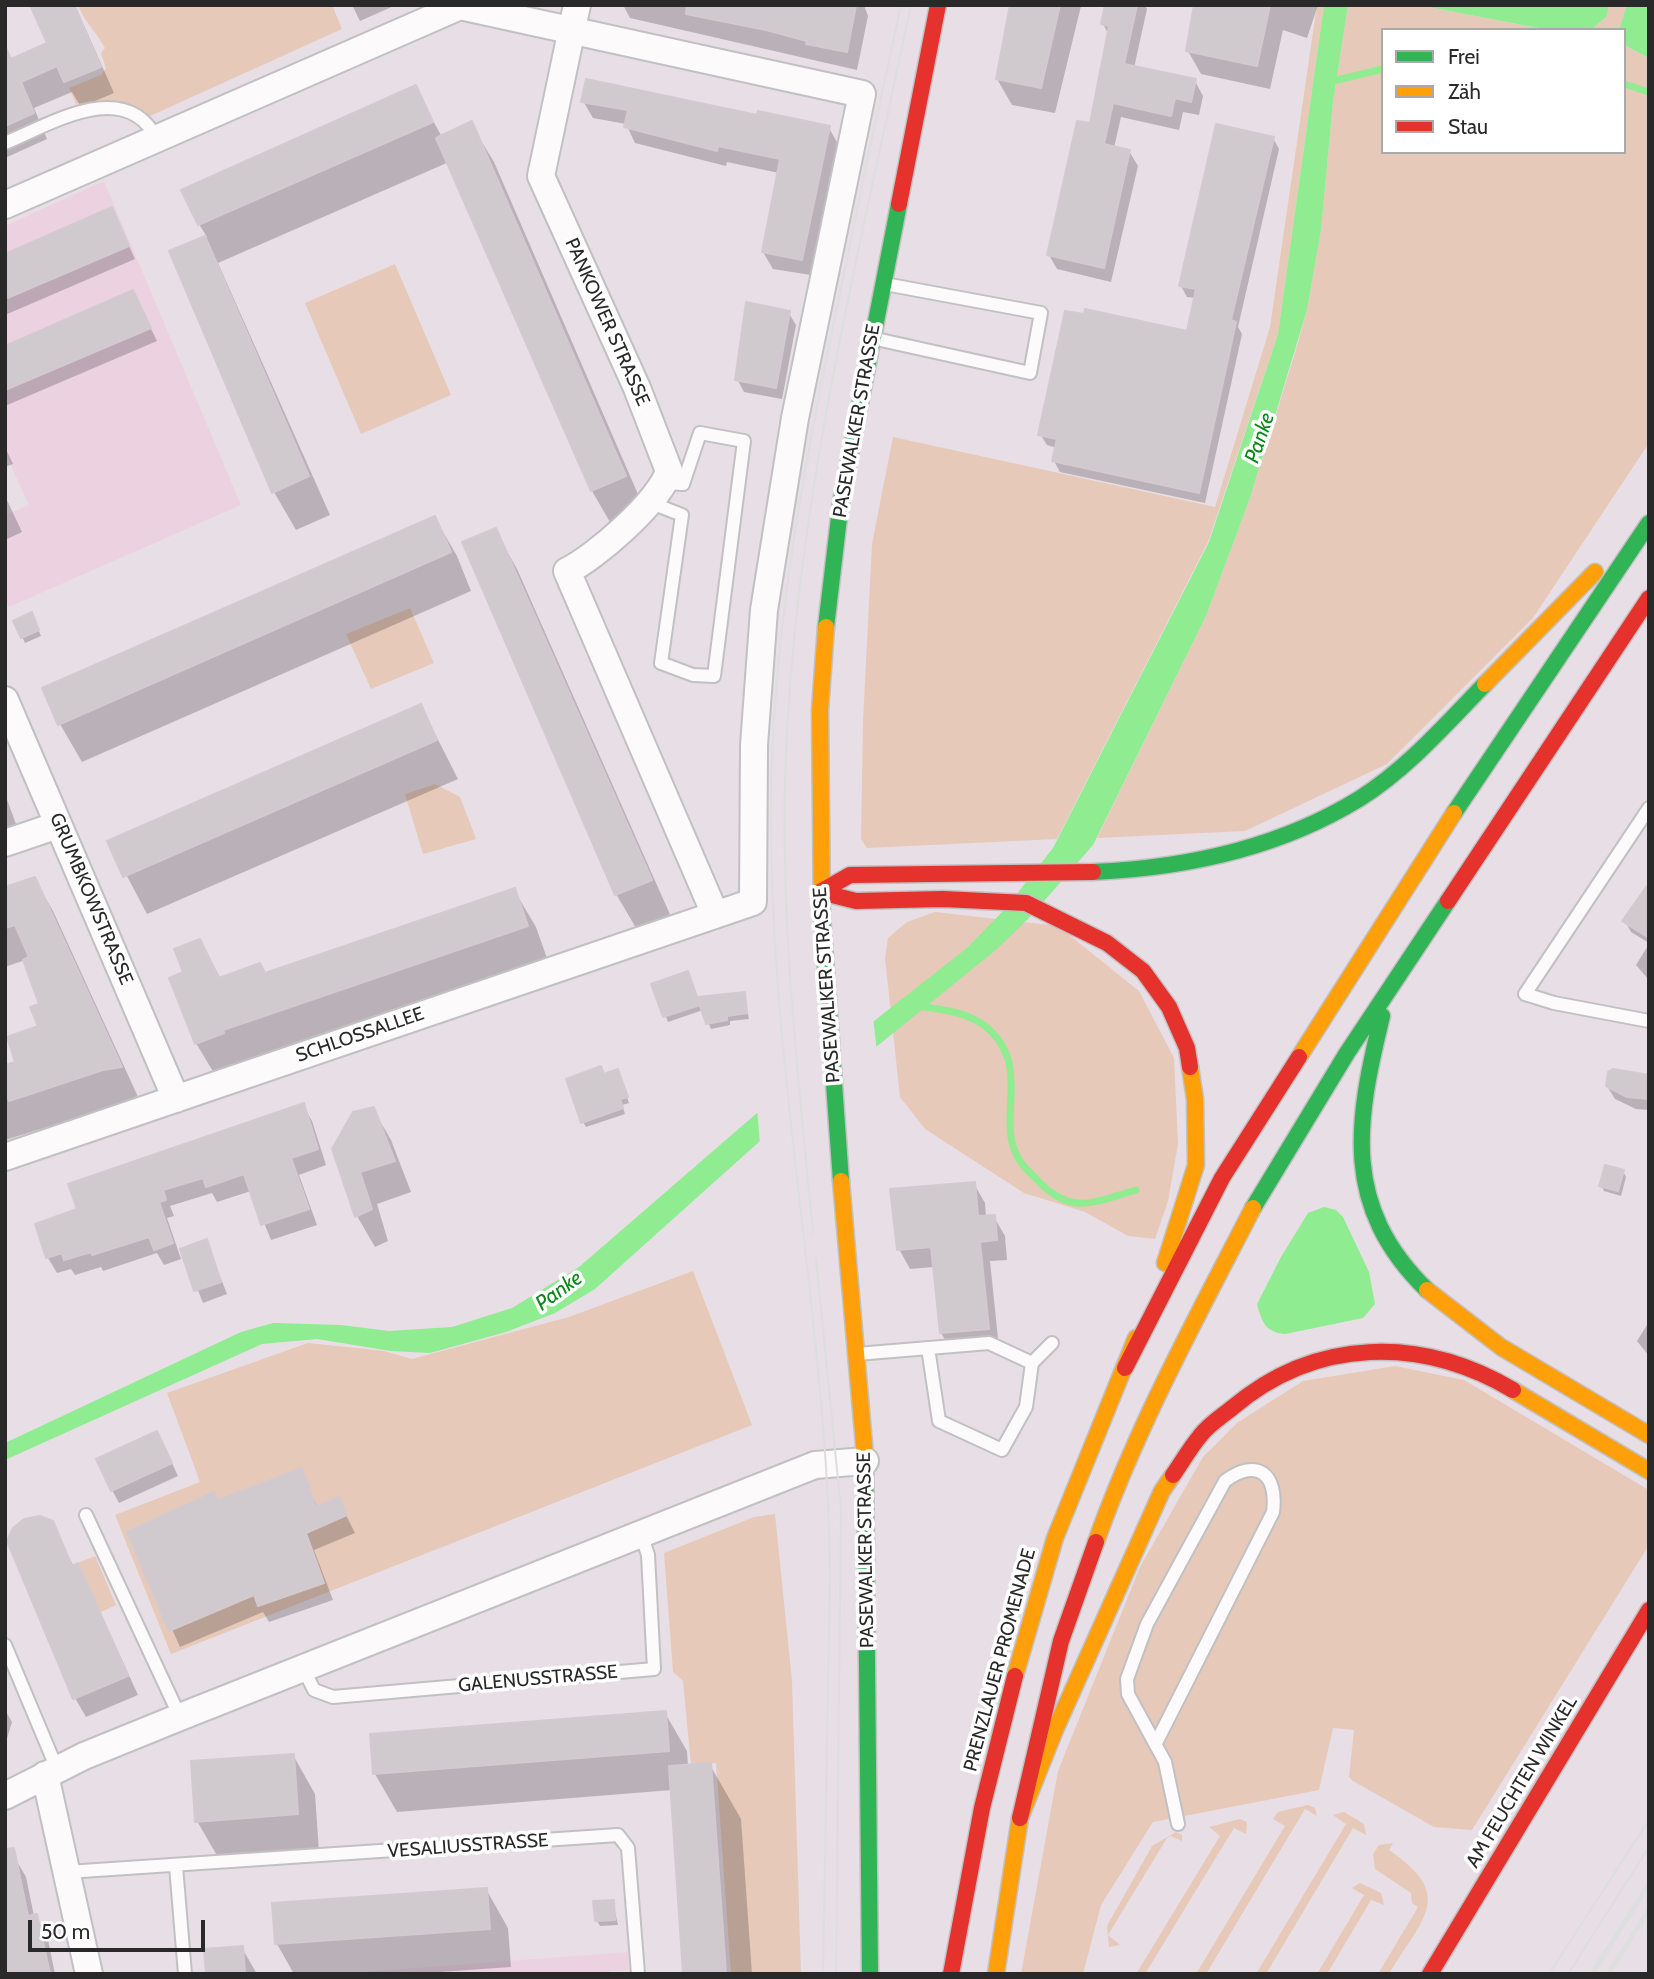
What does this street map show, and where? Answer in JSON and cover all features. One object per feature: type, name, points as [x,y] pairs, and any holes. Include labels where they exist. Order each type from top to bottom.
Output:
[{"type":"main road","name":"PASEWALKER STRASSE","points":[[870,1974],[865,1461],[833,1087],[820,892],[820,710],[826,623],[841,501],[938,5]]},
{"type":"main road","points":[[820,892],[850,876],[1088,871],[1196,862],[1245,849],[1305,826],[1356,800],[1404,764],[1449,723],[1493,674],[1649,521]]},
{"type":"main road","points":[[1125,1368],[1222,1178],[1467,792],[1649,521]]},
{"type":"main road","points":[[996,1974],[1020,1818],[1061,1642],[1120,1475],[1177,1355],[1260,1195],[1386,996],[1649,598]]},
{"type":"main road","points":[[820,892],[856,901],[943,899],[1026,903],[1107,943],[1143,971],[1169,1007],[1187,1048],[1195,1099],[1196,1165],[1176,1233],[1125,1368]]},
{"type":"main road","points":[[1386,996],[1362,1103],[1360,1143],[1370,1204],[1394,1254],[1414,1279],[1456,1318],[1649,1435]]},
{"type":"main road","points":[[1020,1818],[1105,1613],[1162,1491],[1201,1434],[1273,1378],[1307,1363],[1346,1353],[1390,1351],[1427,1354],[1494,1379],[1649,1471]]},
{"type":"main road","name":"PRENZLAUER PROMENADE","points":[[951,1974],[982,1808],[1025,1634],[1055,1538],[1125,1368]]},
{"type":"main road","name":"AM FEUCHTEN WINKEL","points":[[1430,1974],[1649,1611]]},
{"type":"street","points":[[5,205],[460,6],[574,18]]},
{"type":"street","name":"SCHLOSSALLEE","points":[[5,1157],[753,902],[754,745],[764,610],[795,418],[862,94],[574,18]]},
{"type":"street","name":"PANKOWER STRASSE","points":[[574,18],[541,176],[656,433],[670,471],[657,492]]},
{"type":"street","points":[[657,492],[584,563],[567,571],[715,914]]},
{"type":"street","name":"GRUMBKOWSTRASSE","points":[[5,700],[176,1099]]},
{"type":"street","points":[[5,843],[58,825]]},
{"type":"street","points":[[5,1796],[51,1772],[180,1717],[815,1465],[865,1461]]},
{"type":"street","points":[[51,1772],[67,1872],[89,1974]]},
{"type":"lane","points":[[5,143],[90,107],[118,108],[130,113],[150,124],[158,139]]},
{"type":"lane","points":[[872,339],[1030,373],[1041,313],[883,284]]},
{"type":"lane","points":[[700,433],[744,441],[714,676],[693,675],[661,663],[682,515],[657,492],[683,484],[700,433]]},
{"type":"lane","points":[[1649,808],[1525,994],[1554,1003],[1649,1021]]},
{"type":"lane","points":[[857,1354],[989,1343],[1032,1363]]},
{"type":"lane","points":[[928,1348],[939,1421],[1002,1450],[1026,1407],[1032,1363],[1052,1343]]},
{"type":"lane","points":[[1156,1743],[1273,1512],[1274,1484],[1266,1474],[1254,1470],[1238,1471],[1225,1481],[1147,1625],[1127,1679],[1128,1694],[1165,1762],[1178,1824]]},
{"type":"lane","points":[[86,1515],[180,1717]]},
{"type":"lane","name":"GALENUSSTRASSE","points":[[303,1668],[314,1690],[333,1697],[654,1669],[648,1555],[641,1534]]},
{"type":"lane","points":[[5,1644],[51,1772]]},
{"type":"lane","name":"VESALIUSSTRASSE","points":[[67,1872],[618,1835],[628,1848],[638,1974]]},
{"type":"lane","points":[[176,1866],[185,1974]]},
{"type":"shaded area","points":[[78,5],[332,5],[342,29],[150,116],[114,102],[76,104],[69,88],[101,75],[106,68],[101,53],[105,48]]},
{"type":"shaded area","points":[[1317,5],[1324,5],[1278,334],[1208,542],[1057,839],[867,848],[861,839],[863,722],[872,544],[893,437],[1215,507],[1270,327]]},
{"type":"shaded area","points":[[1348,5],[1418,5],[1539,28],[1381,28],[1381,154],[1626,154],[1626,46],[1649,58],[1649,443],[1533,618],[1387,764],[1245,831],[1097,838],[1206,616],[1250,498],[1307,310],[1321,230],[1333,102]]},
{"type":"shaded area","points":[[1609,5],[1627,5],[1620,28],[1593,28],[1607,16]]},
{"type":"shaded area","points":[[104,181],[241,505],[9,607],[5,600],[5,515],[29,505],[5,453],[5,226]]},
{"type":"shaded area","points":[[395,264],[451,395],[361,434],[305,303]]},
{"type":"shaded area","points":[[410,608],[434,663],[371,689],[346,634]]},
{"type":"shaded area","points":[[435,784],[460,797],[476,839],[423,854],[405,794]]},
{"type":"shaded area","points":[[935,912],[1058,926],[1139,991],[1174,1058],[1178,1144],[1168,1201],[1155,1239],[1128,1236],[1085,1212],[1024,1193],[925,1129],[900,1097],[885,958],[888,938],[907,922]]},
{"type":"shaded area","points":[[693,1271],[752,1425],[171,1654],[115,1515],[200,1482],[167,1393],[308,1343],[384,1351],[412,1359],[569,1317]]},
{"type":"shaded area","points":[[1395,1366],[1464,1380],[1647,1489],[1649,1545],[1472,1830],[1434,1827],[1353,1781],[1349,1777],[1354,1730],[1333,1728],[1319,1790],[1153,1822],[1101,1905],[1083,1974],[1021,1974],[1058,1771],[1140,1567],[1203,1457],[1237,1423],[1303,1381]]},
{"type":"shaded area","points":[[775,1514],[792,1681],[801,1974],[731,1974],[716,1763],[691,1765],[683,1681],[673,1672],[664,1553],[754,1517]]},
{"type":"shaded area","points":[[95,1556],[116,1605],[99,1613],[78,1563]]},
{"type":"shaded area","points":[[1308,1805],[1315,1808],[1317,1816],[1305,1809],[1206,1974],[1196,1974],[1285,1826],[1273,1819],[1278,1812]]},
{"type":"shaded area","points":[[1344,1812],[1364,1824],[1366,1835],[1353,1828],[1266,1974],[1256,1974],[1346,1824],[1333,1815]]},
{"type":"shaded area","points":[[1240,1819],[1247,1822],[1246,1834],[1234,1828],[1145,1974],[1136,1974],[1220,1836],[1209,1827]]},
{"type":"shaded area","points":[[1176,1832],[1182,1835],[1182,1841],[1171,1836],[1167,1838],[1108,1935],[1120,1945],[1109,1947],[1107,1926],[1152,1846]]},
{"type":"shaded area","points":[[1393,1843],[1389,1850],[1410,1866],[1422,1881],[1427,1894],[1427,1908],[1422,1922],[1389,1974],[1378,1974],[1418,1907],[1412,1903],[1411,1893],[1375,1869],[1373,1854],[1379,1845]]},
{"type":"shaded area","points":[[1360,1883],[1381,1893],[1384,1905],[1371,1900],[1327,1974],[1317,1974],[1364,1895],[1352,1888]]},
{"type":"shaded area","points":[[628,1952],[629,1970],[610,1971],[609,1974],[334,1974]]},
{"type":"water","name":"Panke","points":[[1324,5],[1348,5],[1333,102],[1321,230],[1307,310],[1250,498],[1206,616],[1093,845],[1032,915],[997,949],[760,1141],[595,1289],[555,1313],[506,1332],[430,1353],[391,1351],[317,1339],[262,1344],[5,1460],[5,1443],[241,1332],[273,1323],[341,1325],[389,1331],[452,1327],[512,1308],[579,1267],[757,1113],[967,948],[1005,909],[1053,848],[1209,542],[1278,334]]},
{"type":"water","points":[[1418,5],[1609,5],[1607,16],[1593,28],[1539,28]]},
{"type":"water","points":[[1627,5],[1649,5],[1649,58],[1626,46],[1626,28],[1620,28]]},
{"type":"water","points":[[1324,1207],[1336,1210],[1343,1217],[1369,1272],[1375,1304],[1363,1318],[1285,1334],[1278,1333],[1263,1321],[1257,1304],[1308,1213]]},
{"type":"pier","points":[[873,1017],[877,1052],[760,1144],[757,1109]]},
{"type":"building","points":[[30,5],[74,5],[101,67],[64,82],[57,66],[21,82],[34,113],[5,126],[5,46],[11,59],[47,43]]},
{"type":"building","points":[[687,5],[856,5],[847,52],[806,44],[807,41],[766,30],[686,14]]},
{"type":"building","points":[[1010,5],[1060,5],[1041,88],[996,79]]},
{"type":"building","points":[[1105,5],[1137,5],[1124,64],[1196,79],[1191,102],[1175,98],[1171,116],[1113,103],[1104,144],[1130,150],[1104,268],[1047,255],[1077,121],[1090,123],[1109,26],[1101,24]]},
{"type":"building","points":[[1194,5],[1270,5],[1257,66],[1186,51]]},
{"type":"building","points":[[586,79],[757,115],[758,111],[830,126],[802,260],[762,252],[780,159],[718,146],[717,151],[624,127],[628,110],[581,102]]},
{"type":"building","points":[[416,85],[433,122],[198,225],[181,190]]},
{"type":"building","points":[[472,121],[626,476],[591,491],[436,138]]},
{"type":"building","points":[[1216,124],[1274,137],[1231,320],[1236,322],[1199,493],[1052,461],[1057,439],[1038,435],[1065,311],[1084,314],[1085,309],[1187,331],[1196,289],[1179,286]]},
{"type":"building","points":[[112,207],[129,246],[5,299],[5,254]]},
{"type":"building","points":[[205,236],[309,476],[272,493],[169,251]]},
{"type":"building","points":[[133,290],[151,328],[5,390],[5,346]]},
{"type":"building","points":[[746,302],[790,311],[776,388],[735,380]]},
{"type":"building","points":[[435,516],[451,552],[58,725],[42,688]]},
{"type":"building","points":[[496,528],[652,880],[615,895],[462,542]]},
{"type":"building","points":[[32,612],[39,630],[21,638],[13,621]]},
{"type":"building","points":[[421,704],[437,740],[123,877],[107,841]]},
{"type":"building","points":[[35,877],[122,1067],[103,1070],[9,1101],[5,1090],[5,1065],[15,1062],[7,1037],[38,1026],[30,1007],[39,1004],[23,960],[29,957],[15,925],[5,928],[5,887]]},
{"type":"building","points":[[1649,883],[1649,938],[1622,921]]},
{"type":"building","points":[[515,888],[528,926],[223,1030],[224,1033],[195,1044],[169,978],[183,972],[174,949],[200,939],[219,978],[260,963],[265,973]]},
{"type":"building","points":[[688,971],[700,1005],[663,1017],[651,984]]},
{"type":"building","points":[[745,992],[747,1013],[727,1016],[727,1020],[706,1024],[697,997]]},
{"type":"building","points":[[601,1066],[604,1074],[618,1069],[628,1097],[620,1099],[623,1108],[581,1123],[566,1079]]},
{"type":"building","points":[[1613,1069],[1649,1075],[1649,1099],[1627,1097],[1606,1086],[1608,1072]]},
{"type":"building","points":[[304,1103],[318,1149],[291,1158],[309,1209],[261,1225],[244,1174],[206,1187],[203,1178],[163,1190],[166,1200],[159,1202],[173,1243],[154,1250],[149,1237],[92,1255],[91,1252],[64,1260],[62,1253],[46,1258],[35,1224],[77,1209],[68,1184]]},
{"type":"building","points":[[374,1107],[395,1161],[360,1172],[372,1209],[355,1217],[332,1149],[353,1112]]},
{"type":"building","points":[[1605,1165],[1624,1170],[1618,1191],[1599,1186]]},
{"type":"building","points":[[975,1182],[978,1216],[995,1215],[997,1240],[980,1242],[989,1329],[940,1333],[931,1247],[897,1250],[890,1189]]},
{"type":"building","points":[[207,1239],[221,1282],[194,1291],[180,1249]]},
{"type":"building","points":[[157,1431],[172,1463],[111,1491],[96,1459]]},
{"type":"building","points":[[302,1468],[316,1507],[339,1497],[347,1515],[306,1533],[324,1583],[258,1606],[254,1595],[169,1631],[127,1532],[214,1492],[218,1500]]},
{"type":"building","points":[[40,1516],[53,1521],[72,1566],[78,1563],[128,1676],[73,1699],[7,1541],[13,1528],[24,1519]]},
{"type":"building","points":[[666,1711],[669,1751],[373,1774],[370,1734]]},
{"type":"building","points":[[294,1754],[298,1814],[195,1822],[191,1761]]},
{"type":"building","points":[[711,1763],[726,1974],[683,1974],[669,1766]]},
{"type":"building","points":[[14,1848],[28,1916],[37,1914],[50,1974],[5,1974],[5,1849]]},
{"type":"building","points":[[487,1888],[490,1929],[275,1944],[272,1903]]},
{"type":"building","points":[[614,1900],[615,1920],[595,1921],[593,1901]]},
{"type":"building","points":[[243,1946],[245,1974],[206,1974],[204,1949]]},
{"type":"waterway","points":[[1329,82],[1381,69]]},
{"type":"waterway","points":[[1626,85],[1649,92]]},
{"type":"waterway","points":[[919,1006],[970,1017],[985,1026],[1000,1042],[1008,1058],[1011,1076],[1010,1129],[1013,1146],[1024,1166],[1050,1192],[1062,1199],[1084,1203],[1136,1190]]},
{"type":"tram line","points":[[823,1974],[830,1572],[828,1501],[814,1329],[778,985],[773,899],[772,749],[783,620],[801,492],[901,5]]},
{"type":"tram line","points":[[813,1233],[791,994],[785,874],[786,754],[792,659],[816,471],[851,284],[911,5]]},
{"type":"tram line","points":[[816,1258],[841,1510],[836,1974]]},
{"type":"tram line","points":[[1549,1974],[1649,1820]]},
{"type":"tram line","points":[[1568,1974],[1649,1847]]},
{"type":"railway","points":[[1592,1974],[1649,1884]]},
{"type":"railway","points":[[1608,1974],[1649,1910]]},
{"type":"traffic: fast","points":[[826,627],[841,501],[899,204]]},
{"type":"traffic: fast","points":[[1454,813],[1649,523]]},
{"type":"traffic: fast","points":[[1093,872],[1197,860],[1264,843],[1297,831],[1377,787],[1425,745],[1485,684]]},
{"type":"traffic: fast","points":[[1253,1208],[1347,1053],[1448,901]]},
{"type":"traffic: fast","points":[[822,916],[841,1181]]},
{"type":"traffic: fast","points":[[1382,1016],[1366,1092],[1362,1161],[1368,1194],[1380,1227],[1399,1258],[1427,1290]]},
{"type":"traffic: fast","points":[[865,1456],[870,1974]]},
{"type":"traffic: slow","points":[[1485,684],[1595,572]]},
{"type":"traffic: slow","points":[[822,916],[820,710],[826,627]]},
{"type":"traffic: slow","points":[[1299,1057],[1454,813]]},
{"type":"traffic: slow","points":[[1165,1263],[1196,1165],[1195,1099],[1190,1067]]},
{"type":"traffic: slow","points":[[841,1181],[865,1456]]},
{"type":"traffic: slow","points":[[1096,1542],[1149,1414],[1253,1208]]},
{"type":"traffic: slow","points":[[1427,1290],[1501,1347],[1649,1435]]},
{"type":"traffic: slow","points":[[1015,1676],[1055,1538],[1136,1338]]},
{"type":"traffic: slow","points":[[1513,1390],[1649,1471]]},
{"type":"traffic: slow","points":[[996,1974],[1020,1818],[1055,1730],[1162,1491],[1173,1475]]},
{"type":"traffic: jam","points":[[899,204],[938,5]]},
{"type":"traffic: jam","points":[[1448,901],[1649,598]]},
{"type":"traffic: jam","points":[[820,892],[850,875],[1093,872]]},
{"type":"traffic: jam","points":[[820,892],[856,901],[943,899],[1026,903],[1107,943],[1143,971],[1169,1007],[1187,1048],[1190,1067]]},
{"type":"traffic: jam","points":[[1125,1368],[1222,1178],[1299,1057]]},
{"type":"traffic: jam","points":[[1173,1475],[1203,1432],[1232,1408],[1264,1385],[1298,1368],[1334,1357],[1370,1352],[1406,1353],[1442,1360],[1478,1372],[1513,1390]]},
{"type":"traffic: jam","points":[[1020,1818],[1061,1641],[1096,1542]]},
{"type":"traffic: jam","points":[[1430,1974],[1649,1610]]},
{"type":"traffic: jam","points":[[951,1974],[982,1808],[1015,1676]]}]
